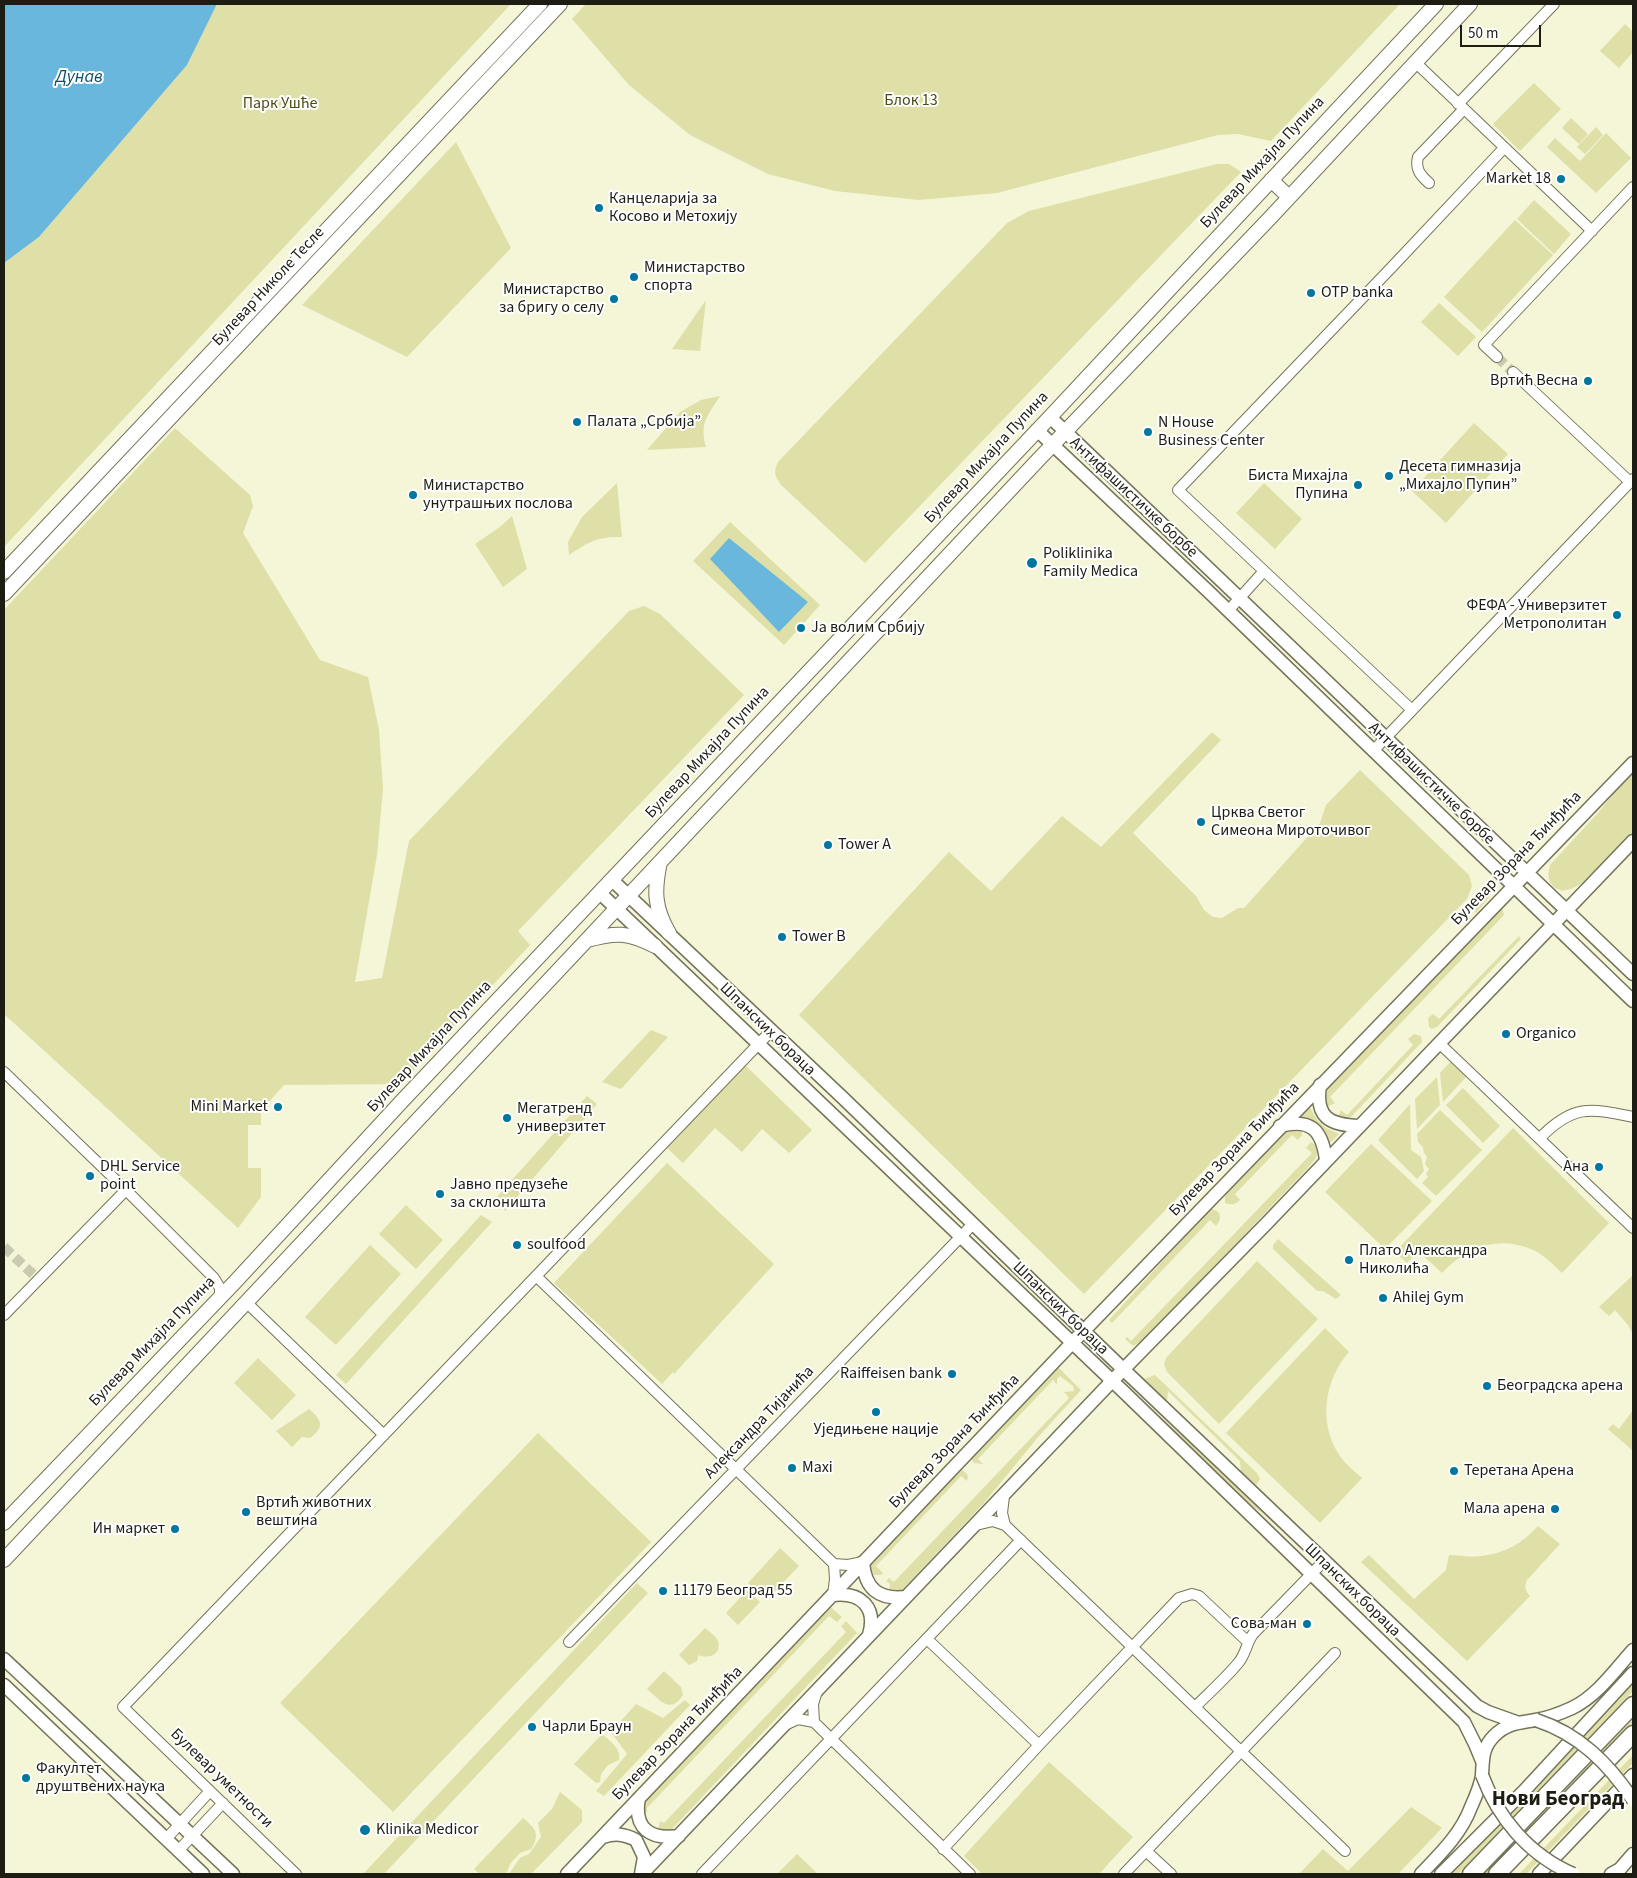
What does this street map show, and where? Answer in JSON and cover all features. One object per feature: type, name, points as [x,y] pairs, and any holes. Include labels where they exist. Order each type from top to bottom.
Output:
[{"type":"highway","points":[[1471,1874],[1633,1705]]},
{"type":"highway","points":[[1497,1874],[1633,1734]]},
{"type":"main road","name":"Булевар Николе Тесле","points":[[4,572],[540,4]]},
{"type":"main road","name":"Булевар Николе Тесле","points":[[4,594],[560,4]]},
{"type":"main road","name":"Булевар Михајла Пупина","points":[[4,1523],[220,1298],[403,1100],[1050,417],[1436,4]]},
{"type":"main road","points":[[4,1560],[1052,444],[1289,197],[1470,4]]},
{"type":"main road","points":[[1271,180],[1289,197]]},
{"type":"main road","points":[[829,650],[846,664]]},
{"type":"main road","points":[[661,861],[655,884],[657,904],[662,922],[669,933]]},
{"type":"main road","points":[[586,940],[607,934],[619,934],[636,936],[655,946]]},
{"type":"street","points":[[1429,184],[1420,175],[1416,165],[1418,156],[1554,4]]},
{"type":"street","points":[[1415,62],[1592,231]]},
{"type":"street","points":[[1412,710],[1178,490],[1386,274],[1504,148]]},
{"type":"street","points":[[1497,357],[1484,345],[1633,188]]},
{"type":"street","points":[[1374,751],[1632,480],[1513,372]]},
{"type":"street","name":"Антифашистичке борбе","points":[[1050,417],[1633,974]]},
{"type":"street","name":"Антифашистичке борбе","points":[[1037,430],[1633,1001]]},
{"type":"street","points":[[1228,611],[1264,571]]},
{"type":"street","name":"Булевар Зорана Ђинђића","points":[[567,1874],[1084,1330],[1633,763]]},
{"type":"street","points":[[642,1874],[1112,1381],[1238,1253],[1633,841]]},
{"type":"street","name":"Шпанских бораца","points":[[612,880],[843,1098],[1124,1370],[1477,1706],[1516,1722]]},
{"type":"street","name":"Шпанских бораца","points":[[600,893],[1112,1381],[1464,1722],[1482,1762]]},
{"type":"street","points":[[246,1302],[384,1435],[771,1031]]},
{"type":"street","points":[[1439,1043],[1633,1228]]},
{"type":"street","points":[[4,1072],[214,1278],[220,1288],[220,1298]]},
{"type":"street","points":[[1320,1085],[1318,1098],[1320,1111],[1326,1117],[1343,1125],[1359,1126]]},
{"type":"street","points":[[1540,1138],[1557,1122],[1574,1112],[1591,1110],[1633,1117]]},
{"type":"street","points":[[1280,1126],[1305,1123],[1315,1130],[1324,1147],[1326,1160]]},
{"type":"street","points":[[4,1315],[126,1190]]},
{"type":"street","name":"Александра Тијанића","points":[[569,1642],[973,1224]]},
{"type":"street","points":[[536,1276],[834,1564],[848,1565],[863,1562],[866,1579],[878,1594],[891,1598],[906,1597]]},
{"type":"street","points":[[214,1278],[221,1282],[235,1282]]},
{"type":"street","name":"Булевар уметности","points":[[296,1874],[123,1707],[384,1435]]},
{"type":"street","points":[[1004,1496],[1002,1513],[1005,1525]]},
{"type":"street","points":[[976,1525],[993,1522],[1005,1525],[1345,1851]]},
{"type":"street","points":[[702,1874],[1021,1540]]},
{"type":"street","points":[[1196,1707],[1238,1663],[1245,1652],[1248,1642],[1262,1624],[1325,1560]]},
{"type":"street","points":[[834,1564],[833,1595],[852,1595],[865,1604],[870,1613],[872,1624],[869,1636]]},
{"type":"street","points":[[943,1849],[1179,1598],[1192,1594],[1199,1596],[1248,1642]]},
{"type":"street","points":[[927,1639],[1039,1745]]},
{"type":"street","points":[[1421,1874],[1459,1832],[1471,1809],[1482,1775],[1482,1762],[1491,1740],[1504,1727],[1516,1722],[1536,1720],[1573,1708],[1587,1699],[1633,1650]]},
{"type":"street","points":[[1124,1874],[1335,1654]]},
{"type":"street","points":[[4,1659],[233,1874]]},
{"type":"street","points":[[1440,1874],[1524,1791],[1633,1673]]},
{"type":"street","points":[[4,1685],[203,1874]]},
{"type":"street","points":[[814,1722],[813,1704],[818,1691]]},
{"type":"street","points":[[785,1724],[798,1719],[814,1722],[970,1874]]},
{"type":"street","points":[[1536,1720],[1560,1730],[1594,1752],[1608,1765],[1633,1800]]},
{"type":"street","points":[[1482,1775],[1490,1796],[1513,1831],[1548,1859],[1573,1874]]},
{"type":"street","points":[[1539,1874],[1633,1775]]},
{"type":"street","points":[[166,1839],[210,1791]]},
{"type":"street","points":[[640,1798],[637,1809],[638,1818],[644,1828],[651,1834],[661,1838],[679,1836]]},
{"type":"street","points":[[178,1851],[223,1803]]},
{"type":"street","points":[[603,1837],[612,1834],[623,1835],[636,1840],[644,1857],[642,1874]]},
{"type":"street","points":[[1146,1851],[1171,1874]]},
{"type":"street","points":[[1612,1874],[1620,1869],[1633,1854]]},
{"type":"green space","name":"Парк Ушће","points":[[217,4],[511,4],[4,547],[4,263],[39,237],[187,65]]},
{"type":"green space","name":"Блок 13","points":[[586,4],[1400,4],[1271,141],[1238,134],[1218,135],[997,193],[919,200],[835,191],[768,174],[690,135],[629,85],[572,19]]},
{"type":"green space","points":[[1625,24],[1633,32],[1633,52],[1619,68],[1600,51]]},
{"type":"green space","points":[[1534,83],[1561,109],[1520,151],[1493,124]]},
{"type":"green space","points":[[1571,118],[1588,134],[1579,144],[1562,128]]},
{"type":"green space","points":[[1596,127],[1603,135],[1585,154],[1577,147]]},
{"type":"green space","points":[[1606,133],[1631,158],[1596,193],[1547,147],[1555,138],[1580,161]]},
{"type":"green space","points":[[456,142],[511,248],[407,357],[302,305]]},
{"type":"green space","points":[[1217,164],[1229,164],[1241,172],[865,563],[781,485],[775,474],[778,462],[1007,223],[1029,211]]},
{"type":"green space","points":[[1534,200],[1571,234],[1554,254],[1517,219]]},
{"type":"green space","points":[[1515,220],[1553,255],[1482,332],[1444,297]]},
{"type":"green space","points":[[706,300],[700,351],[672,349]]},
{"type":"green space","points":[[1439,303],[1476,337],[1458,356],[1421,322]]},
{"type":"green space","points":[[720,396],[708,414],[704,425],[706,447],[647,450],[680,412],[701,400]]},
{"type":"green space","points":[[1474,423],[1508,454],[1446,523],[1412,491]]},
{"type":"green space","points":[[175,428],[250,495],[253,506],[243,533],[320,660],[368,677],[379,730],[383,789],[377,855],[355,982],[382,978],[409,841],[629,611],[644,606],[660,614],[744,695],[518,931],[530,945],[401,1084],[284,1085],[261,1111],[261,1125],[248,1125],[248,1168],[261,1168],[261,1197],[238,1228],[4,1014],[4,610]]},
{"type":"green space","points":[[617,483],[622,537],[594,541],[569,555],[568,542],[582,517]]},
{"type":"green space","points":[[1264,483],[1302,519],[1275,549],[1236,513]]},
{"type":"green space","points":[[512,516],[527,569],[503,587],[475,544],[500,527]]},
{"type":"green space","points":[[730,522],[820,605],[784,645],[693,561]]},
{"type":"green space","points":[[1212,732],[1221,740],[1133,833],[1196,896],[1204,910],[1213,917],[1222,918],[1238,908],[1244,908],[1320,823],[1326,805],[1360,770],[1469,875],[1472,886],[1467,899],[1084,1294],[799,1015],[949,852],[991,891],[1062,816],[1101,847]]},
{"type":"green space","points":[[1633,770],[1633,832],[1608,860],[1585,881],[1573,888],[1563,890],[1554,887],[1549,877],[1550,865],[1597,814]]},
{"type":"green space","points":[[1484,892],[1491,895],[1476,913],[1472,909],[1473,904],[1477,897]]},
{"type":"green space","points":[[1502,907],[1504,915],[1330,1097],[1335,1103],[1324,1108],[1323,1096],[1330,1084]]},
{"type":"green space","points":[[1519,936],[1521,939],[1437,1027],[1432,1029],[1429,1027],[1428,1018],[1433,1014],[1439,1019]]},
{"type":"green space","points":[[651,1030],[668,1037],[621,1089],[602,1082]]},
{"type":"green space","points":[[1414,1034],[1421,1036],[1422,1042],[1351,1117],[1346,1120],[1337,1119],[1341,1110],[1347,1115],[1413,1045],[1408,1039]]},
{"type":"green space","points":[[1451,1061],[1467,1076],[1443,1102],[1440,1073]]},
{"type":"green space","points":[[745,1065],[812,1130],[789,1153],[762,1129],[742,1152],[715,1128],[683,1163],[666,1147]]},
{"type":"green space","points":[[1437,1077],[1440,1105],[1417,1129],[1415,1099]]},
{"type":"green space","points":[[1463,1088],[1500,1126],[1483,1143],[1446,1105]]},
{"type":"green space","points":[[587,1096],[597,1104],[505,1211],[495,1199]]},
{"type":"green space","points":[[1410,1104],[1411,1150],[1421,1157],[1424,1171],[1417,1179],[1378,1140]]},
{"type":"green space","points":[[1309,1106],[1318,1121],[1326,1128],[1339,1134],[1329,1144],[1316,1124],[1298,1116]]},
{"type":"green space","points":[[1440,1110],[1482,1150],[1436,1196],[1422,1183],[1428,1177],[1426,1174],[1429,1169],[1425,1164],[1427,1157],[1423,1147],[1418,1142],[1417,1134]]},
{"type":"green space","points":[[1290,1128],[1302,1130],[1302,1135],[1298,1140],[1292,1135],[1235,1194],[1240,1200],[1237,1203],[1225,1203],[1227,1191]]},
{"type":"green space","points":[[1513,1128],[1609,1223],[1562,1273],[1535,1251],[1506,1243],[1483,1246],[1472,1251],[1451,1264],[1442,1273],[1418,1251],[1407,1263],[1395,1252]]},
{"type":"green space","points":[[1311,1142],[1318,1147],[1316,1158],[1307,1169],[1144,1340],[1133,1346],[1125,1339],[1127,1337],[1131,1341],[1312,1153],[1306,1148]]},
{"type":"green space","points":[[1371,1144],[1432,1201],[1385,1249],[1325,1192]]},
{"type":"green space","points":[[667,1163],[774,1264],[674,1374],[673,1372],[662,1384],[554,1283]]},
{"type":"green space","points":[[406,1205],[443,1240],[416,1269],[379,1234]]},
{"type":"green space","points":[[1210,1209],[1217,1211],[1220,1215],[1220,1220],[1216,1226],[1210,1220],[1112,1323],[1109,1320]]},
{"type":"green space","points":[[481,1215],[492,1222],[346,1384],[336,1375]]},
{"type":"green space","points":[[1278,1239],[1341,1295],[1336,1299],[1323,1291],[1317,1291],[1273,1249],[1273,1245]]},
{"type":"green space","points":[[370,1245],[401,1274],[336,1345],[305,1317]]},
{"type":"green space","points":[[1257,1261],[1318,1319],[1219,1424],[1167,1372],[1164,1364],[1166,1358]]},
{"type":"green space","points":[[1633,1275],[1633,1335],[1628,1325],[1615,1310],[1609,1316],[1599,1307]]},
{"type":"green space","points":[[1325,1328],[1349,1352],[1334,1375],[1330,1387],[1326,1414],[1328,1428],[1340,1457],[1362,1478],[1320,1523],[1226,1433]]},
{"type":"green space","points":[[258,1358],[296,1395],[272,1420],[234,1383]]},
{"type":"green space","points":[[1056,1365],[1081,1390],[1039,1436],[984,1503],[902,1590],[893,1593],[889,1590],[890,1584],[886,1581],[889,1578],[894,1582],[1069,1398],[1064,1392],[1074,1391],[1073,1386],[1060,1376],[1057,1379],[1057,1385],[1053,1380],[978,1459],[983,1464],[974,1463],[971,1458]]},
{"type":"green space","points":[[1155,1375],[1257,1473],[1260,1479],[1256,1485],[1241,1472],[1240,1461],[1168,1391],[1167,1401],[1144,1379]]},
{"type":"green space","points":[[1133,1393],[1220,1469],[1298,1544],[1261,1512],[1238,1496]]},
{"type":"green space","points":[[309,1409],[319,1420],[320,1427],[310,1438],[302,1437],[292,1447],[276,1431]]},
{"type":"green space","points":[[1633,1410],[1633,1451],[1608,1429],[1613,1424],[1619,1429]]},
{"type":"green space","points":[[538,1433],[651,1542],[393,1812],[280,1703]]},
{"type":"green space","points":[[960,1469],[968,1476],[967,1481],[961,1476],[876,1566],[883,1573],[881,1575],[874,1575],[869,1563]]},
{"type":"green space","points":[[1538,1526],[1560,1544],[1527,1580],[1526,1588],[1530,1596],[1467,1661],[1361,1562],[1369,1555],[1414,1599],[1446,1570],[1449,1555],[1477,1557],[1498,1553],[1526,1538]]},
{"type":"green space","points":[[780,1548],[799,1566],[766,1600],[748,1583]]},
{"type":"green space","points":[[637,1583],[648,1593],[384,1874],[363,1874]]},
{"type":"green space","points":[[747,1590],[760,1602],[738,1625],[726,1613]]},
{"type":"green space","points":[[827,1604],[842,1617],[837,1622],[829,1616],[647,1808],[645,1815],[641,1802]]},
{"type":"green space","points":[[846,1621],[857,1633],[672,1829],[662,1832],[658,1830],[660,1821],[664,1823],[846,1632],[841,1626]]},
{"type":"green space","points":[[705,1628],[717,1639],[719,1648],[711,1656],[698,1655],[697,1661],[689,1665],[679,1655]]},
{"type":"green space","points":[[664,1671],[681,1687],[683,1695],[674,1704],[665,1704],[647,1689]]},
{"type":"green space","points":[[1633,1680],[1633,1691],[1458,1874],[1447,1874]]},
{"type":"green space","points":[[685,1700],[690,1705],[604,1796],[596,1791],[627,1754],[611,1732],[636,1704],[663,1718]]},
{"type":"green space","points":[[1633,1715],[1633,1726],[1492,1874],[1480,1874]]},
{"type":"green space","points":[[602,1734],[617,1749],[619,1760],[608,1765],[601,1774],[600,1782],[596,1783],[574,1764]]},
{"type":"green space","points":[[1633,1755],[1633,1763],[1526,1874],[1519,1874]]},
{"type":"green space","points":[[1049,1762],[1133,1837],[1099,1874],[982,1874],[964,1856]]},
{"type":"green space","points":[[560,1792],[582,1810],[582,1822],[531,1874],[509,1874],[520,1858],[529,1854],[541,1837],[538,1823],[552,1809]]},
{"type":"green space","points":[[1411,1807],[1442,1828],[1398,1874],[1299,1874],[1323,1849],[1348,1871]]},
{"type":"green space","points":[[523,1818],[531,1825],[536,1835],[531,1849],[520,1853],[510,1864],[506,1874],[480,1874],[474,1869]]},
{"type":"green space","points":[[797,1854],[818,1874],[777,1874]]},
{"type":"water","name":"Дунав","points":[[4,4],[217,4],[187,65],[39,237],[4,263]]},
{"type":"water","points":[[729,538],[808,602],[779,632],[710,559]]},
{"type":"tunnel","points":[[1497,357],[1513,372]]},
{"type":"tunnel","points":[[4,1247],[38,1279]]},
{"type":"place","name":"Market 18","points":[[1561,179]]},
{"type":"place","name":"Канцеларија за Косово и Метохију","points":[[599,208]]},
{"type":"place","name":"Министарство спорта","points":[[634,277]]},
{"type":"place","name":"OTP banka","points":[[1311,293]]},
{"type":"place","name":"Министарство за бригу о селу","points":[[614,299]]},
{"type":"place","name":"Вртић Весна","points":[[1588,381]]},
{"type":"place","name":"Палата „Србија”","points":[[577,422]]},
{"type":"place","name":"N House Business Center","points":[[1148,432]]},
{"type":"place","name":"Десета гимназија „Михајло Пупин”","points":[[1389,476]]},
{"type":"place","name":"Биста Михајла Пупина","points":[[1358,485]]},
{"type":"place","name":"Министарство унутрашњих послова","points":[[413,495]]},
{"type":"place","name":"Poliklinika Family Medica","points":[[1032,563]]},
{"type":"place","name":"ФЕФА - Универзитет Метрополитан","points":[[1617,615]]},
{"type":"place","name":"Ја волим Србију","points":[[801,628]]},
{"type":"place","name":"Црква Светог Симеона Мироточивог","points":[[1201,822]]},
{"type":"place","name":"Tower A","points":[[828,845]]},
{"type":"place","name":"Tower B","points":[[782,937]]},
{"type":"place","name":"Organico","points":[[1506,1034]]},
{"type":"place","name":"Mini Market","points":[[278,1107]]},
{"type":"place","name":"Мегатренд универзитет","points":[[507,1118]]},
{"type":"place","name":"Ана","points":[[1599,1167]]},
{"type":"place","name":"DHL Service point","points":[[90,1176]]},
{"type":"place","name":"Јавно предузеће за склоништа","points":[[440,1194]]},
{"type":"place","name":"soulfood","points":[[517,1245]]},
{"type":"place","name":"Плато Александра Николића","points":[[1349,1260]]},
{"type":"place","name":"Ahilej Gym","points":[[1383,1298]]},
{"type":"place","name":"Raiffeisen bank","points":[[952,1374]]},
{"type":"place","name":"Београдска арена","points":[[1487,1386]]},
{"type":"place","name":"Уједињене нације","points":[[876,1412]]},
{"type":"place","name":"Maxi","points":[[792,1468]]},
{"type":"place","name":"Теретана Арена","points":[[1454,1471]]},
{"type":"place","name":"Мала арена","points":[[1555,1509]]},
{"type":"place","name":"Вртић животних вештина","points":[[246,1512]]},
{"type":"place","name":"Ин маркет","points":[[175,1529]]},
{"type":"place","name":"11179 Београд 55","points":[[663,1591]]},
{"type":"place","name":"Сова-ман","points":[[1307,1624]]},
{"type":"place","name":"Чарли Браун","points":[[532,1727]]},
{"type":"place","name":"Факултет друштвених наука","points":[[26,1778]]},
{"type":"place","name":"Klinika Medicor","points":[[365,1830]]},
{"type":"district","name":"Нови Београд","points":[[1558,1800]]}]
